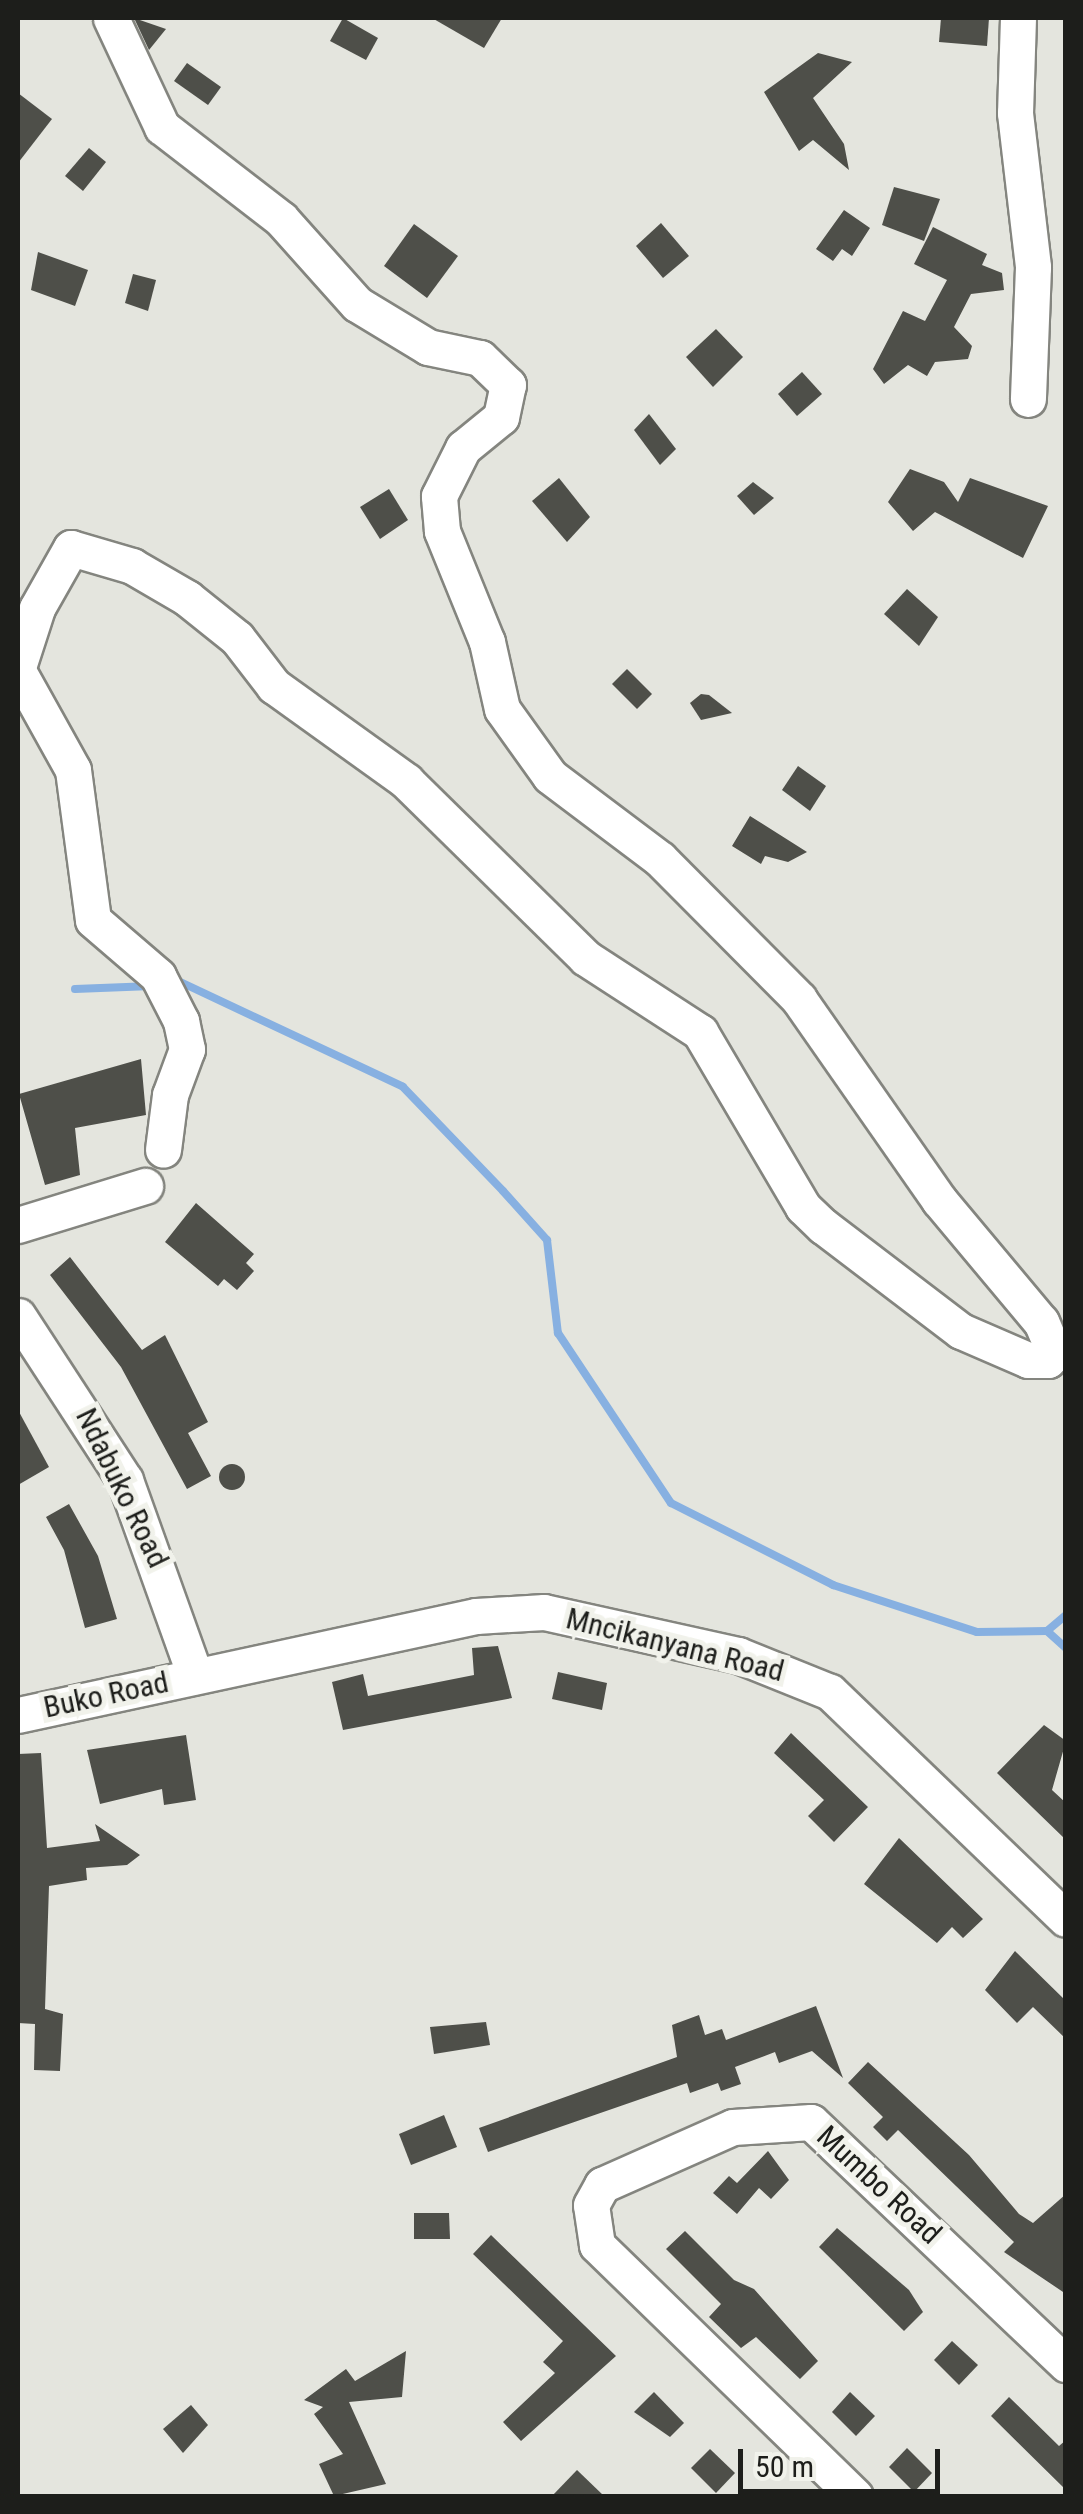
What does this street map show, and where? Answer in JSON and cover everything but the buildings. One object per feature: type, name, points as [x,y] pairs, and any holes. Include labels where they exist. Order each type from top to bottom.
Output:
[{"type":"street","points":[[111,18],[162,127],[282,219],[357,304],[428,347],[480,358],[508,384],[500,417],[463,448],[439,496],[442,530],[487,642],[502,708],[563,789],[660,859],[799,999],[939,1200],[1040,1322],[1054,1352],[1048,1360],[1028,1360],[946,1323],[823,1226],[803,1207],[700,1032],[586,958],[406,782],[274,686],[238,638],[187,598],[132,566],[71,548],[37,608],[18,669],[73,770],[94,920],[166,987],[187,1050],[170,1096],[163,1150]]},
{"type":"street","points":[[1018,18],[1014,113],[1033,267],[1028,398]]},
{"type":"street","points":[[18,1226],[145,1186]]},
{"type":"street","name":"Ndabuko Road","points":[[18,1316],[125,1480],[195,1676]]},
{"type":"street","name":"Mncikanyana Road","points":[[195,1676],[512,1612],[738,1655],[830,1692],[1066,1919]]},
{"type":"street","name":"Buko Road","points":[[18,1715],[195,1676]]},
{"type":"street","name":"Mumbo Road","points":[[855,2496],[597,2245],[591,2205],[602,2185],[733,2127],[811,2122],[1066,2364]]},
{"type":"waterway","points":[[174,979],[403,1087],[503,1191],[547,1240],[558,1333],[671,1503],[833,1585],[977,1632],[1047,1631],[1066,1648]]},
{"type":"waterway","points":[[75,989],[152,986]]},
{"type":"waterway","points":[[1047,1631],[1066,1615]]}]
